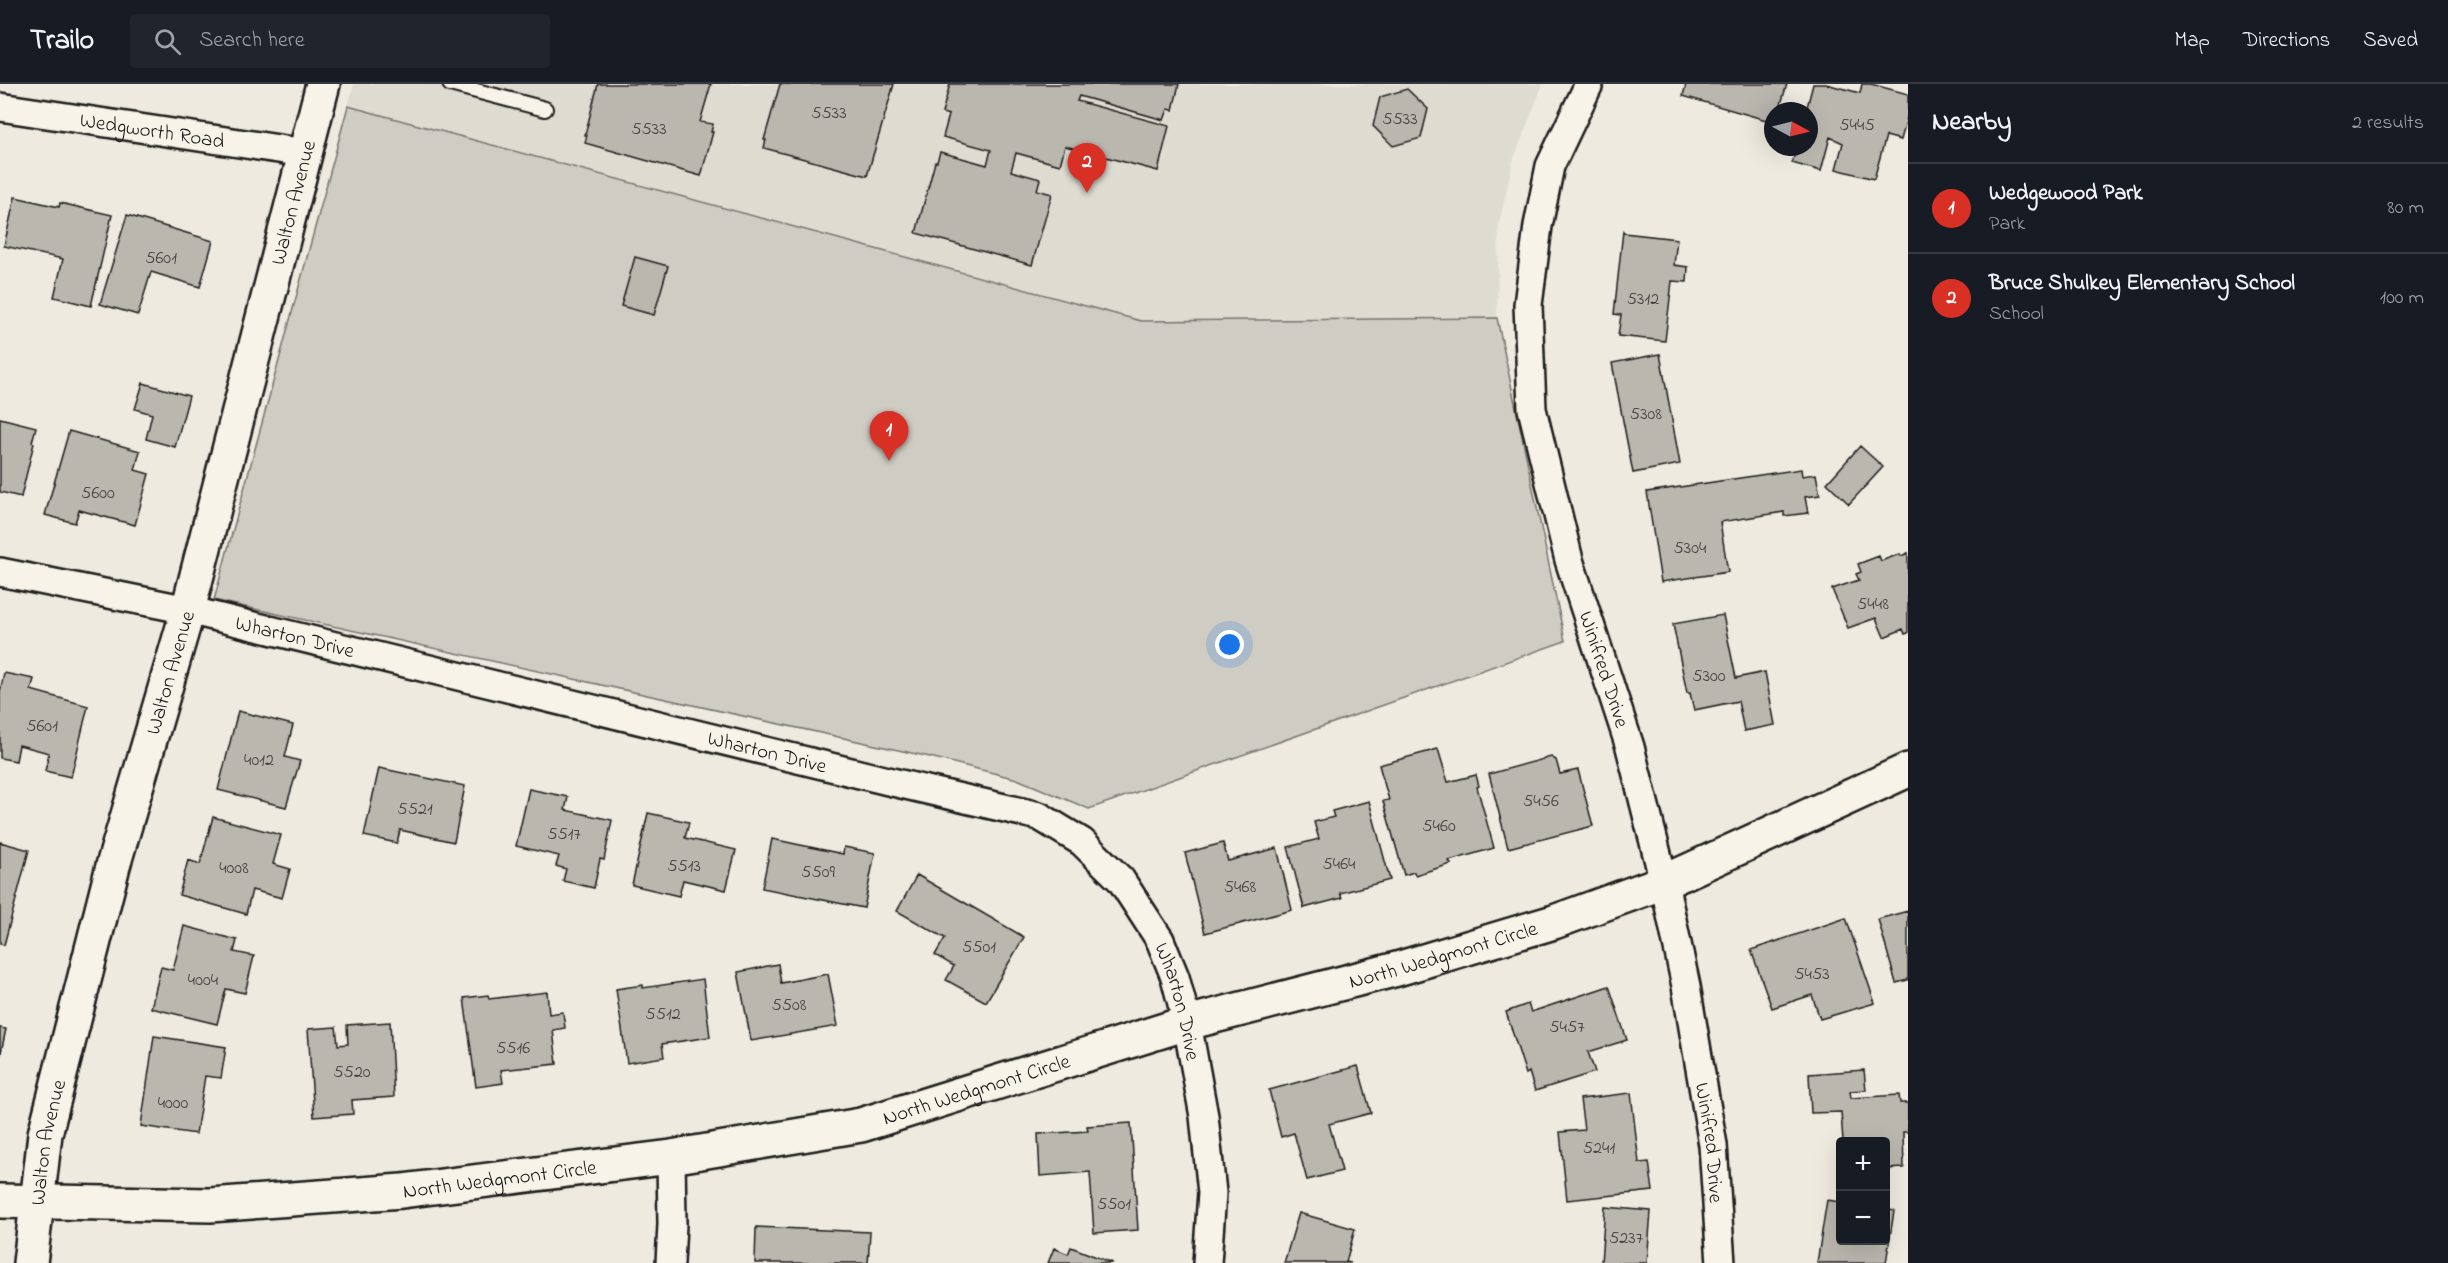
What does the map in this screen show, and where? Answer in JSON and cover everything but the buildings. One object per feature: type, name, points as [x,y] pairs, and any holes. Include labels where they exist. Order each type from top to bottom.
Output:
[{"type":"street","name":"Walton Avenue","points":[[30,1263],[45,1134],[113,866],[188,610],[323,84]]},
{"type":"street","name":"Winifred Drive","points":[[1589,84],[1550,166],[1538,226],[1528,305],[1532,409],[1569,560],[1630,747],[1664,882],[1686,986],[1713,1145],[1721,1263]]},
{"type":"street","name":"Wedgworth Road","points":[[0,107],[305,153]]},
{"type":"street","name":"Wharton Drive","points":[[0,572],[188,610],[1039,816],[1082,842],[1121,880],[1160,940],[1175,977],[1187,1023],[1204,1116],[1212,1193],[1207,1263]]},
{"type":"street","name":"North Wedgmont Circle","points":[[0,1201],[221,1204],[402,1191],[671,1158],[861,1125],[1187,1023],[1420,962],[1554,922],[1664,882],[1908,770]]},
{"type":"street","points":[[670,1263],[671,1158]]},
{"type":"lane","points":[[450,84],[545,109]]},
{"type":"shaded area","points":[[354,84],[1543,84],[1513,161],[1499,224],[1497,318],[1141,321],[348,106]]},
{"type":"shaded area","points":[[348,106],[1141,321],[1497,318],[1565,641],[1089,809],[1017,779],[930,757],[214,600]]},
{"type":"place","name":"Bruce Shulkey Elementary School","points":[[1087,193]]},
{"type":"place","name":"Wedgewood Park","points":[[889,461]]}]
